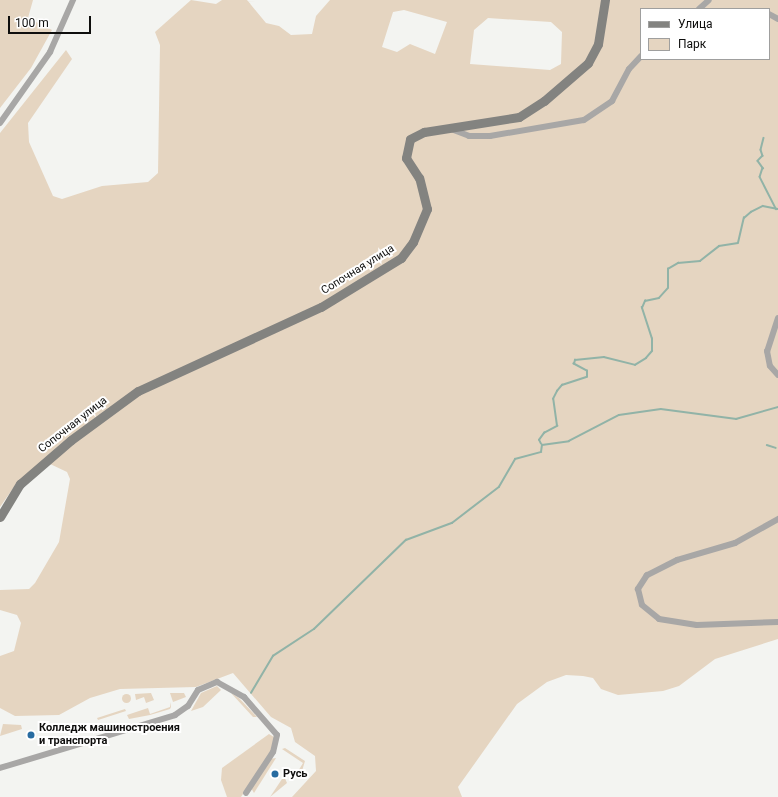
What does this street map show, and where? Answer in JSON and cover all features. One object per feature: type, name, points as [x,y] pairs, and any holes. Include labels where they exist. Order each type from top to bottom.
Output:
[{"type":"main road","name":"Сопочная улица","points":[[0,518],[20,484],[72,440],[138,391],[321,307],[401,258],[413,242],[427,209],[419,178],[406,158],[407,144],[414,135],[519,117],[576,76],[598,44],[606,0]]},
{"type":"street","points":[[0,123],[50,52],[73,0]]},
{"type":"street","points":[[701,8],[709,0]]},
{"type":"street","points":[[451,128],[469,136],[490,136],[584,120],[612,101],[629,68],[640,57]]},
{"type":"street","points":[[778,318],[767,351],[770,366],[778,375]]},
{"type":"street","points":[[778,519],[735,543],[677,560],[647,575],[638,589],[642,605],[658,619],[696,625],[778,622]]},
{"type":"street","points":[[0,768],[175,715],[188,706],[198,690],[217,682],[244,697],[277,735],[273,752],[246,793]]},
{"type":"green space","points":[[0,0],[33,0],[28,18],[52,30],[31,68],[0,108]]},
{"type":"green space","points":[[191,0],[216,4],[222,0],[247,0],[266,23],[279,26],[291,35],[312,34],[316,16],[330,0],[778,0],[778,639],[715,659],[679,686],[663,691],[618,695],[601,689],[593,678],[583,676],[566,675],[547,682],[517,704],[458,787],[462,797],[292,797],[316,771],[315,756],[295,742],[291,728],[271,717],[233,673],[196,687],[120,689],[90,698],[59,715],[15,716],[0,708],[0,656],[14,651],[21,623],[17,615],[0,610],[0,590],[29,589],[35,583],[59,542],[70,479],[67,472],[48,463],[16,484],[0,507],[0,133],[66,50],[72,59],[28,123],[29,142],[53,196],[62,199],[102,186],[148,182],[158,173],[160,45],[155,32]],"holes":[[[404,10],[447,22],[435,54],[410,44],[397,52],[382,47],[393,12]],[[488,18],[551,22],[562,32],[561,64],[550,70],[470,64],[474,30]]]},
{"type":"green space","points":[[217,686],[221,690],[203,707],[191,711],[201,693]]},
{"type":"green space","points":[[126,693],[131,698],[126,703],[121,698]]},
{"type":"green space","points":[[151,693],[154,700],[146,703],[144,697],[136,700],[135,694]]},
{"type":"green space","points":[[170,693],[184,693],[186,697],[173,702]]},
{"type":"green space","points":[[231,693],[239,698],[257,717],[253,717]]},
{"type":"green space","points":[[170,702],[171,707],[170,709],[150,715],[129,719],[127,715],[148,708],[150,714],[170,707]]},
{"type":"green space","points":[[125,709],[126,711],[98,720],[97,718]]},
{"type":"green space","points":[[3,724],[21,725],[22,729],[0,736]]},
{"type":"green space","points":[[269,734],[274,737],[271,752],[241,797],[227,797],[221,780],[222,768]]},
{"type":"green space","points":[[285,748],[305,761],[302,771],[297,773],[303,763],[282,749]]},
{"type":"green space","points":[[276,758],[254,793],[251,788],[270,759]]},
{"type":"green space","points":[[284,776],[287,783],[270,797]]},
{"type":"waterway","points":[[764,138],[761,150],[763,156],[758,161],[763,168],[760,177],[776,209]]},
{"type":"waterway","points":[[541,444],[539,440],[544,433],[557,426],[553,399],[557,391],[562,385],[587,377],[587,371],[574,364],[575,360],[604,357],[635,365],[646,358],[652,351],[652,339],[642,308],[645,301],[659,298],[668,288],[668,269],[678,263],[700,261],[719,246],[738,243],[744,218],[751,212],[763,206],[778,209]]},
{"type":"waterway","points":[[251,693],[273,656],[314,629],[406,540],[452,523],[499,487],[515,459],[541,452],[542,445],[569,441],[619,415],[661,409],[736,419],[778,407]]},
{"type":"waterway","points":[[767,445],[776,448]]},
{"type":"place","name":"Колледж машиностроения и транспорта","points":[[31,735]]},
{"type":"place","name":"Русь","points":[[275,774]]}]
